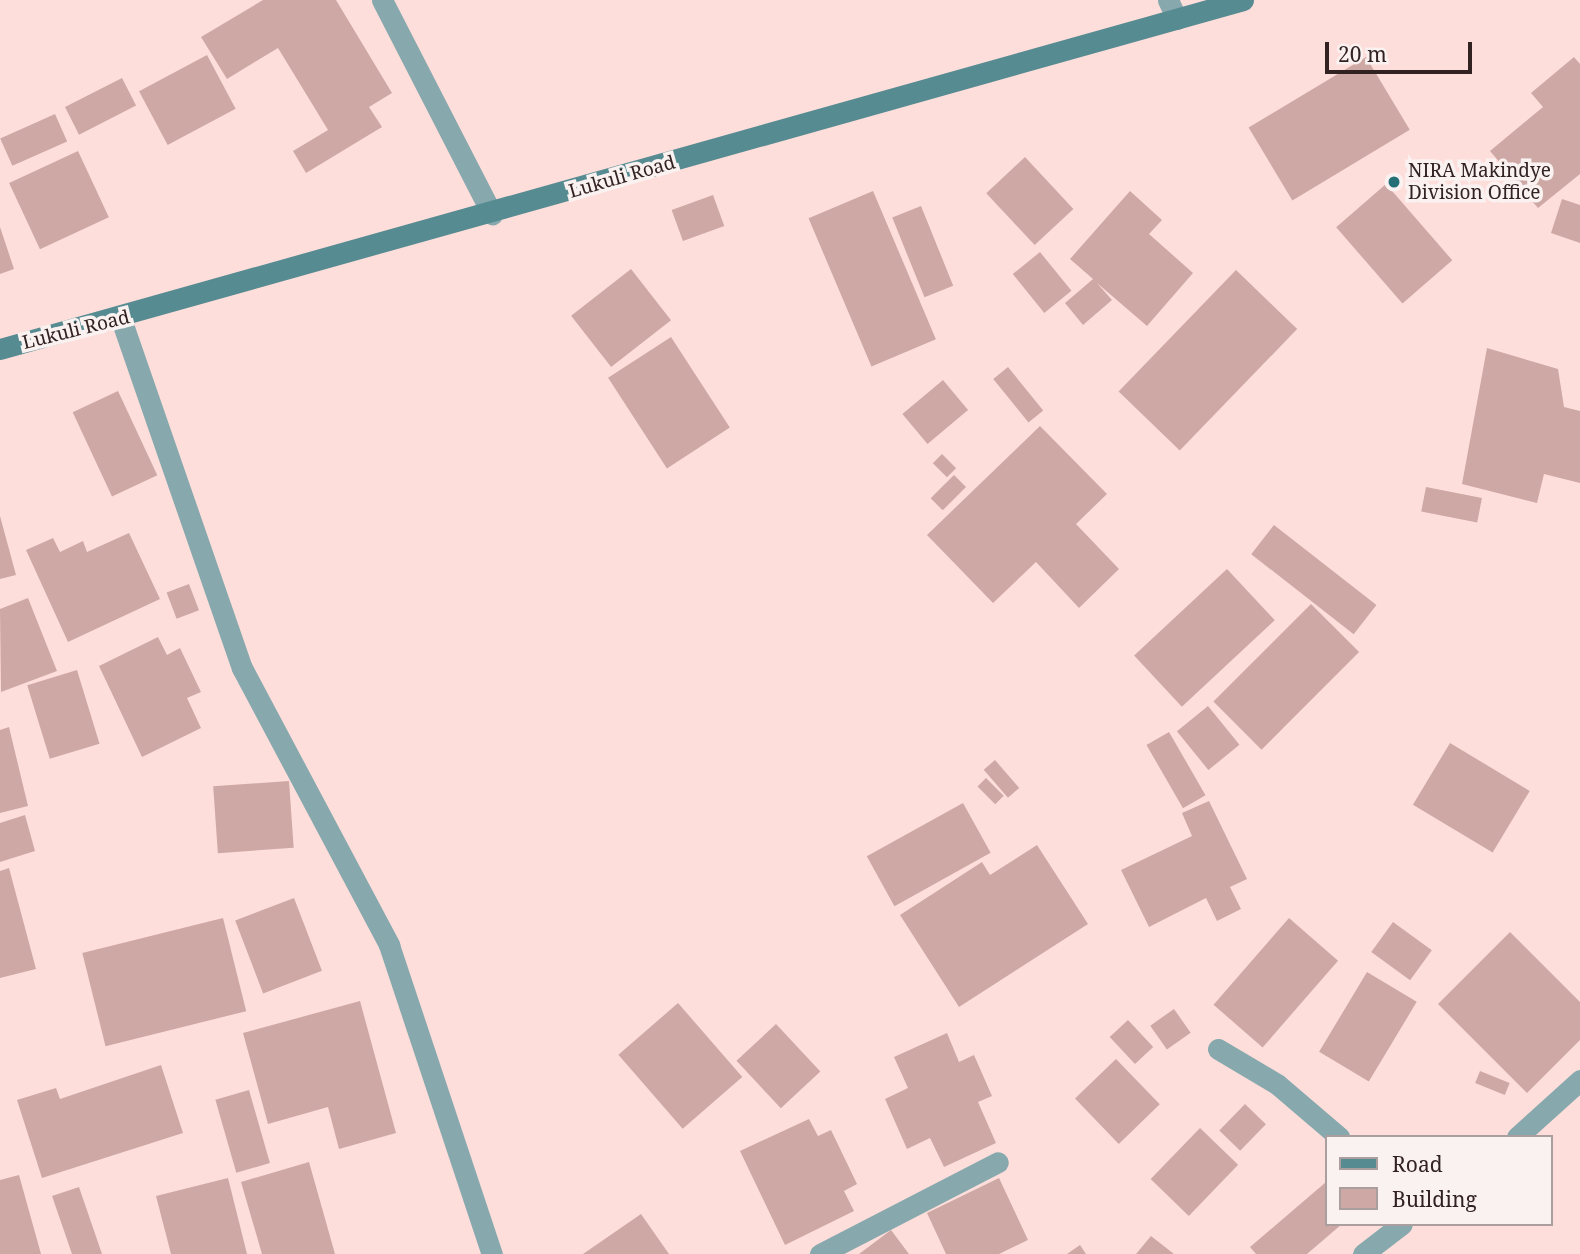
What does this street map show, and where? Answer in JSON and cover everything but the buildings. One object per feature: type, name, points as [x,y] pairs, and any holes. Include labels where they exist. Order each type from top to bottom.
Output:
[{"type":"street","points":[[382,0],[492,214]]},
{"type":"street","name":"Lukuli Road","points":[[0,349],[121,319],[492,214],[1173,9],[1243,0]]},
{"type":"street","points":[[121,319],[242,668],[388,945],[492,1254]]},
{"type":"street","points":[[1218,1049],[1278,1084],[1337,1135]]},
{"type":"street","points":[[1519,1135],[1580,1080]]},
{"type":"street","points":[[820,1254],[998,1162]]},
{"type":"street","points":[[1363,1254],[1399,1226]]},
{"type":"place","name":"NIRA Makindye Division Office","points":[[1394,182]]}]
